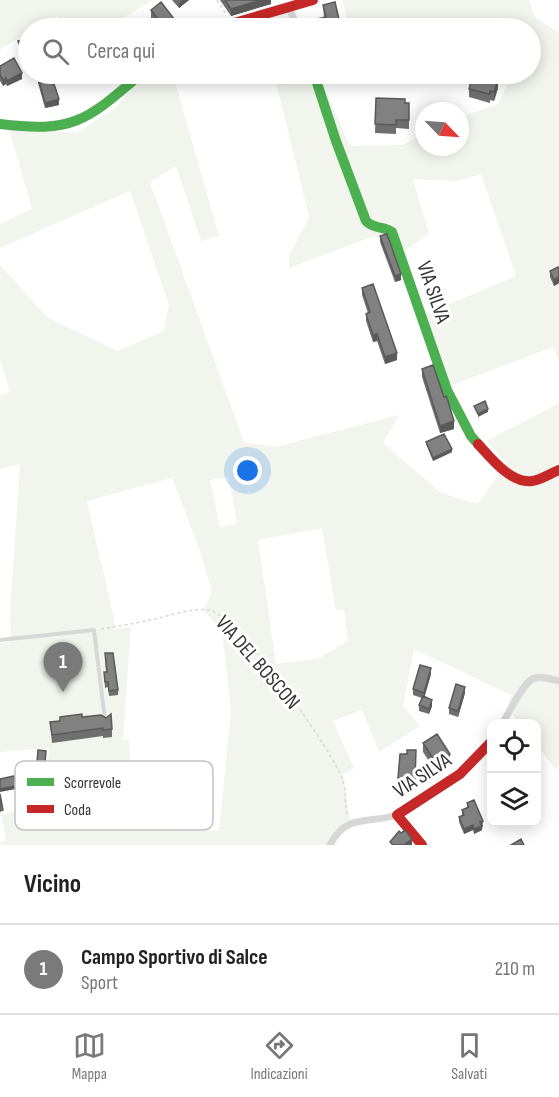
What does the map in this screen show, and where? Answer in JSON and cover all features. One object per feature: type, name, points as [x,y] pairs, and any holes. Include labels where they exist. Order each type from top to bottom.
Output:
[{"type":"street","points":[[254,18],[313,0]]},
{"type":"street","points":[[290,8],[294,18]]},
{"type":"street","points":[[0,124],[45,128],[74,122],[106,104],[129,84]]},
{"type":"street","name":"VIA SILVA","points":[[317,84],[366,221],[374,227],[387,228],[392,232],[447,390],[471,436],[492,459],[518,480],[533,481],[559,470]]},
{"type":"street","points":[[505,719],[531,680],[540,677],[559,681]]},
{"type":"street","name":"VIA SILVA","points":[[350,823],[397,814],[458,778],[487,747]]},
{"type":"street","name":"VIA SILVA","points":[[397,814],[422,845]]},
{"type":"street","points":[[330,845],[339,831],[350,823]]},
{"type":"lane","points":[[0,640],[94,630],[105,722]]},
{"type":"path","points":[[217,0],[228,18]]},
{"type":"path","name":"VIA DEL BOSCON","points":[[94,630],[195,611],[210,610],[226,620],[271,671],[314,729],[343,781],[345,810],[350,823]]},
{"type":"shaded area","points":[[0,0],[151,1],[123,18],[58,18],[57,16],[54,18],[18,18],[18,39],[0,49]]},
{"type":"shaded area","points":[[342,0],[529,0],[536,18],[347,18]]},
{"type":"shaded area","points":[[288,12],[290,18],[266,18]]},
{"type":"shaded area","points":[[541,21],[559,33],[559,361],[553,347],[450,386],[423,315],[516,276],[481,174],[457,181],[413,179],[429,233],[401,254],[390,233],[366,239],[289,268],[289,256],[309,217],[276,84],[321,84],[350,146],[403,145],[415,138],[415,156],[469,156],[469,114],[498,104],[507,84],[541,84]]},
{"type":"shaded area","points":[[135,84],[176,84],[219,236],[201,241],[176,166],[150,182],[244,442],[275,447],[399,415],[383,443],[441,493],[478,504],[506,463],[487,441],[559,403],[559,766],[556,770],[541,750],[541,719],[517,719],[508,709],[511,695],[414,649],[403,706],[420,726],[379,752],[362,710],[333,721],[354,768],[343,774],[350,821],[333,845],[0,845],[6,840],[1,815],[15,812],[15,830],[219,831],[231,711],[222,632],[204,610],[212,591],[199,548],[172,478],[87,501],[114,619],[114,629],[131,627],[123,740],[129,739],[130,761],[48,761],[49,748],[0,752],[0,643],[11,642],[10,611],[20,464],[0,469],[0,396],[10,392],[0,358],[0,265],[47,317],[117,351],[164,331],[169,305],[130,191],[0,248],[0,224],[32,209],[9,129],[77,133],[115,108]],"holes":[[[229,477],[237,524],[220,527],[210,480]],[[322,528],[336,611],[344,609],[348,641],[317,659],[276,664],[258,540]]]},
{"type":"building","points":[[225,0],[261,0],[231,9]]},
{"type":"building","points":[[161,2],[173,18],[157,18],[151,10]]},
{"type":"building","points":[[335,2],[339,18],[321,18],[326,17],[323,5]]},
{"type":"building","points":[[14,58],[18,66],[18,75],[7,81],[6,78],[3,80],[0,75],[0,66]]},
{"type":"building","points":[[40,84],[54,84],[59,99],[45,103]]},
{"type":"building","points":[[470,84],[496,84],[494,92],[490,91],[490,94],[469,89]]},
{"type":"building","points":[[376,98],[405,99],[405,103],[409,103],[409,120],[396,120],[396,125],[375,124]]},
{"type":"building","points":[[387,234],[401,274],[395,276],[380,236]]},
{"type":"building","points":[[558,267],[559,277],[554,280],[550,271]]},
{"type":"building","points":[[373,284],[397,353],[385,357],[377,334],[373,335],[366,314],[370,312],[362,288]]},
{"type":"building","points":[[433,365],[454,421],[440,426],[422,369]]},
{"type":"building","points":[[485,401],[488,409],[478,414],[474,406]]},
{"type":"building","points":[[444,434],[452,449],[433,458],[426,442]]},
{"type":"building","points":[[105,653],[113,653],[118,690],[109,691],[108,682],[105,682],[104,672],[107,672]]},
{"type":"building","points":[[420,665],[431,668],[424,693],[413,689]]},
{"type":"building","points":[[456,684],[465,687],[458,711],[449,708]]},
{"type":"building","points":[[423,696],[432,700],[429,709],[419,705]]},
{"type":"building","points":[[82,714],[82,717],[101,715],[106,718],[111,714],[112,729],[103,730],[103,728],[52,735],[50,722],[60,721],[60,717]]},
{"type":"building","points":[[437,734],[450,754],[436,763],[423,743]]},
{"type":"building","points":[[38,750],[46,751],[45,761],[37,761]]},
{"type":"building","points":[[407,750],[416,750],[415,780],[398,778],[400,754],[407,754]]},
{"type":"building","points":[[14,776],[15,786],[0,789],[0,779]]},
{"type":"building","points":[[0,794],[3,810],[0,811]]},
{"type":"building","points":[[474,800],[483,821],[480,822],[482,826],[474,829],[473,825],[464,829],[459,817],[464,815],[462,810],[469,807],[467,803]]},
{"type":"building","points":[[405,830],[412,839],[404,845],[393,845],[390,842],[399,831],[401,833]]},
{"type":"building","points":[[521,839],[524,845],[511,845]]},
{"type":"traffic: fast","points":[[0,124],[46,127],[63,125],[92,113],[129,84]]},
{"type":"traffic: fast","points":[[317,84],[366,221],[392,232],[447,390],[471,436],[478,444]]},
{"type":"traffic: jam","points":[[251,18],[313,0]]},
{"type":"traffic: jam","points":[[478,444],[502,469],[524,481],[542,478],[559,470]]},
{"type":"traffic: jam","points":[[422,845],[397,815],[460,774],[487,746]]},
{"type":"place","name":"Campo Sportivo di Salce","points":[[63,692]]}]
